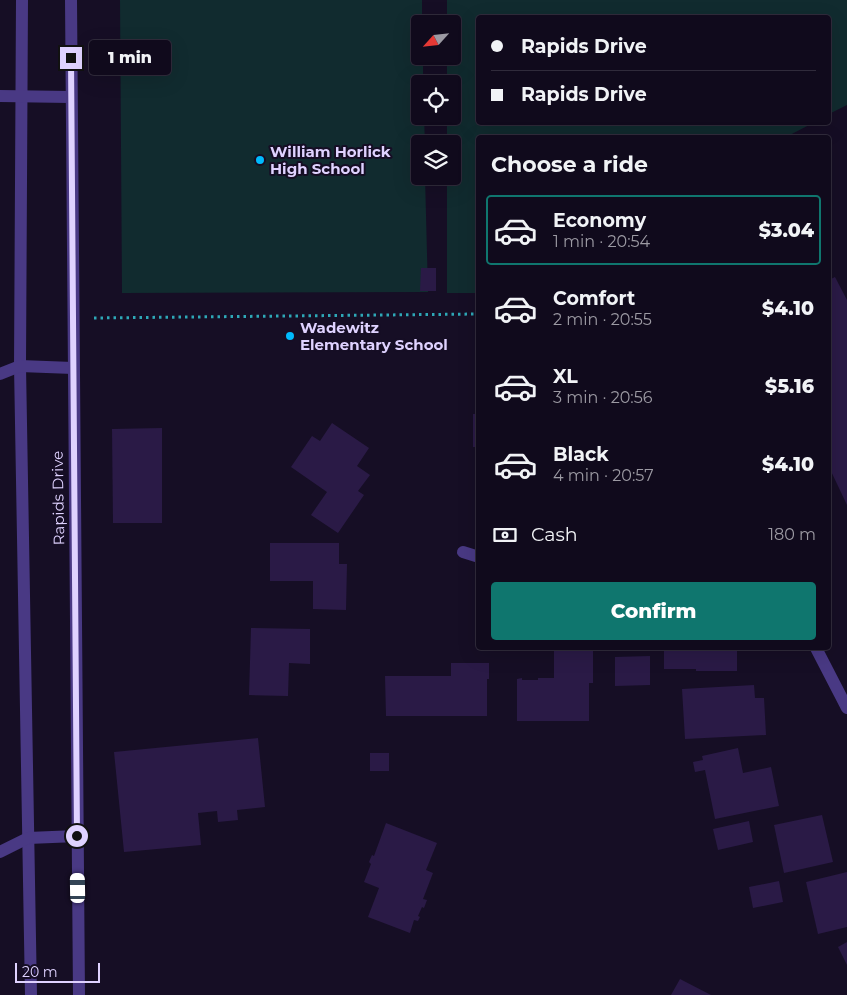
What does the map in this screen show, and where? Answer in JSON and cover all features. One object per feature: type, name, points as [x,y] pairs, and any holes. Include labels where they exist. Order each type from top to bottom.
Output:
[{"type":"street","points":[[22,0],[20,366],[31,995]]},
{"type":"street","name":"Rapids Drive","points":[[71,0],[79,995]]},
{"type":"street","points":[[0,96],[71,97]]},
{"type":"street","points":[[0,374],[20,366],[73,368]]},
{"type":"street","points":[[463,552],[476,556]]},
{"type":"street","points":[[817,650],[847,708]]},
{"type":"street","points":[[0,852],[28,838],[77,836]]},
{"type":"path","points":[[73,318],[476,314]]},
{"type":"green space","name":"William Horlick High School","points":[[120,0],[422,0],[422,15],[411,15],[411,65],[423,65],[423,75],[411,75],[411,125],[424,125],[425,135],[411,135],[411,185],[425,185],[428,292],[122,293]]},
{"type":"green space","points":[[447,0],[847,0],[847,105],[831,113],[831,15],[476,15],[476,125],[809,125],[790,135],[476,135],[476,293],[447,293],[447,185],[461,185],[461,135],[447,135],[447,125],[461,125],[461,75],[447,75],[447,65],[461,65],[461,15],[447,15]]},
{"type":"building","points":[[421,268],[436,268],[436,291],[420,291]]},
{"type":"building","points":[[835,277],[847,300],[847,505],[831,471],[831,279]]},
{"type":"building","points":[[473,414],[476,414],[476,447],[473,447]]},
{"type":"building","points":[[332,423],[369,448],[357,466],[370,475],[358,491],[364,495],[338,533],[311,515],[327,492],[291,467],[312,436],[320,441]]},
{"type":"building","points":[[162,428],[162,523],[113,523],[112,429]]},
{"type":"building","points":[[270,543],[339,543],[339,564],[347,564],[346,610],[313,609],[313,581],[270,581]]},
{"type":"building","points":[[251,628],[310,629],[310,664],[289,663],[288,696],[249,695]]},
{"type":"building","points":[[554,650],[593,650],[593,683],[589,683],[589,721],[517,721],[517,679],[538,680],[538,678],[554,678]]},
{"type":"building","points":[[664,650],[737,650],[737,671],[664,669]]},
{"type":"building","points":[[650,656],[650,685],[615,686],[615,657]]},
{"type":"building","points":[[451,663],[489,663],[487,716],[386,716],[385,676],[451,676]]},
{"type":"building","points":[[754,685],[755,698],[764,698],[766,735],[685,739],[682,689]]},
{"type":"building","points":[[258,738],[265,807],[237,810],[238,820],[218,822],[217,811],[198,813],[201,845],[124,852],[114,752]]},
{"type":"building","points":[[738,748],[743,773],[771,767],[779,806],[715,819],[705,770],[695,772],[693,762],[703,760],[702,756]]},
{"type":"building","points":[[370,753],[389,753],[389,771],[370,771]]},
{"type":"building","points":[[822,815],[833,862],[784,873],[774,825]]},
{"type":"building","points":[[749,821],[753,842],[718,850],[713,829]]},
{"type":"building","points":[[386,823],[437,843],[426,870],[433,873],[423,899],[427,900],[418,916],[420,917],[418,921],[414,920],[410,933],[368,917],[379,888],[364,882],[371,864],[369,862],[372,855],[374,856]]},
{"type":"building","points":[[847,872],[847,927],[818,934],[806,882]]},
{"type":"building","points":[[779,881],[783,902],[753,908],[749,887]]},
{"type":"building","points":[[847,942],[847,965],[838,947]]},
{"type":"building","points":[[680,979],[711,995],[671,995]]},
{"type":"place","name":"William Horlick High School","points":[[260,160]]},
{"type":"place","name":"Wadewitz Elementary School","points":[[290,336]]},
{"type":"route","points":[[71,58],[77,836]]}]
